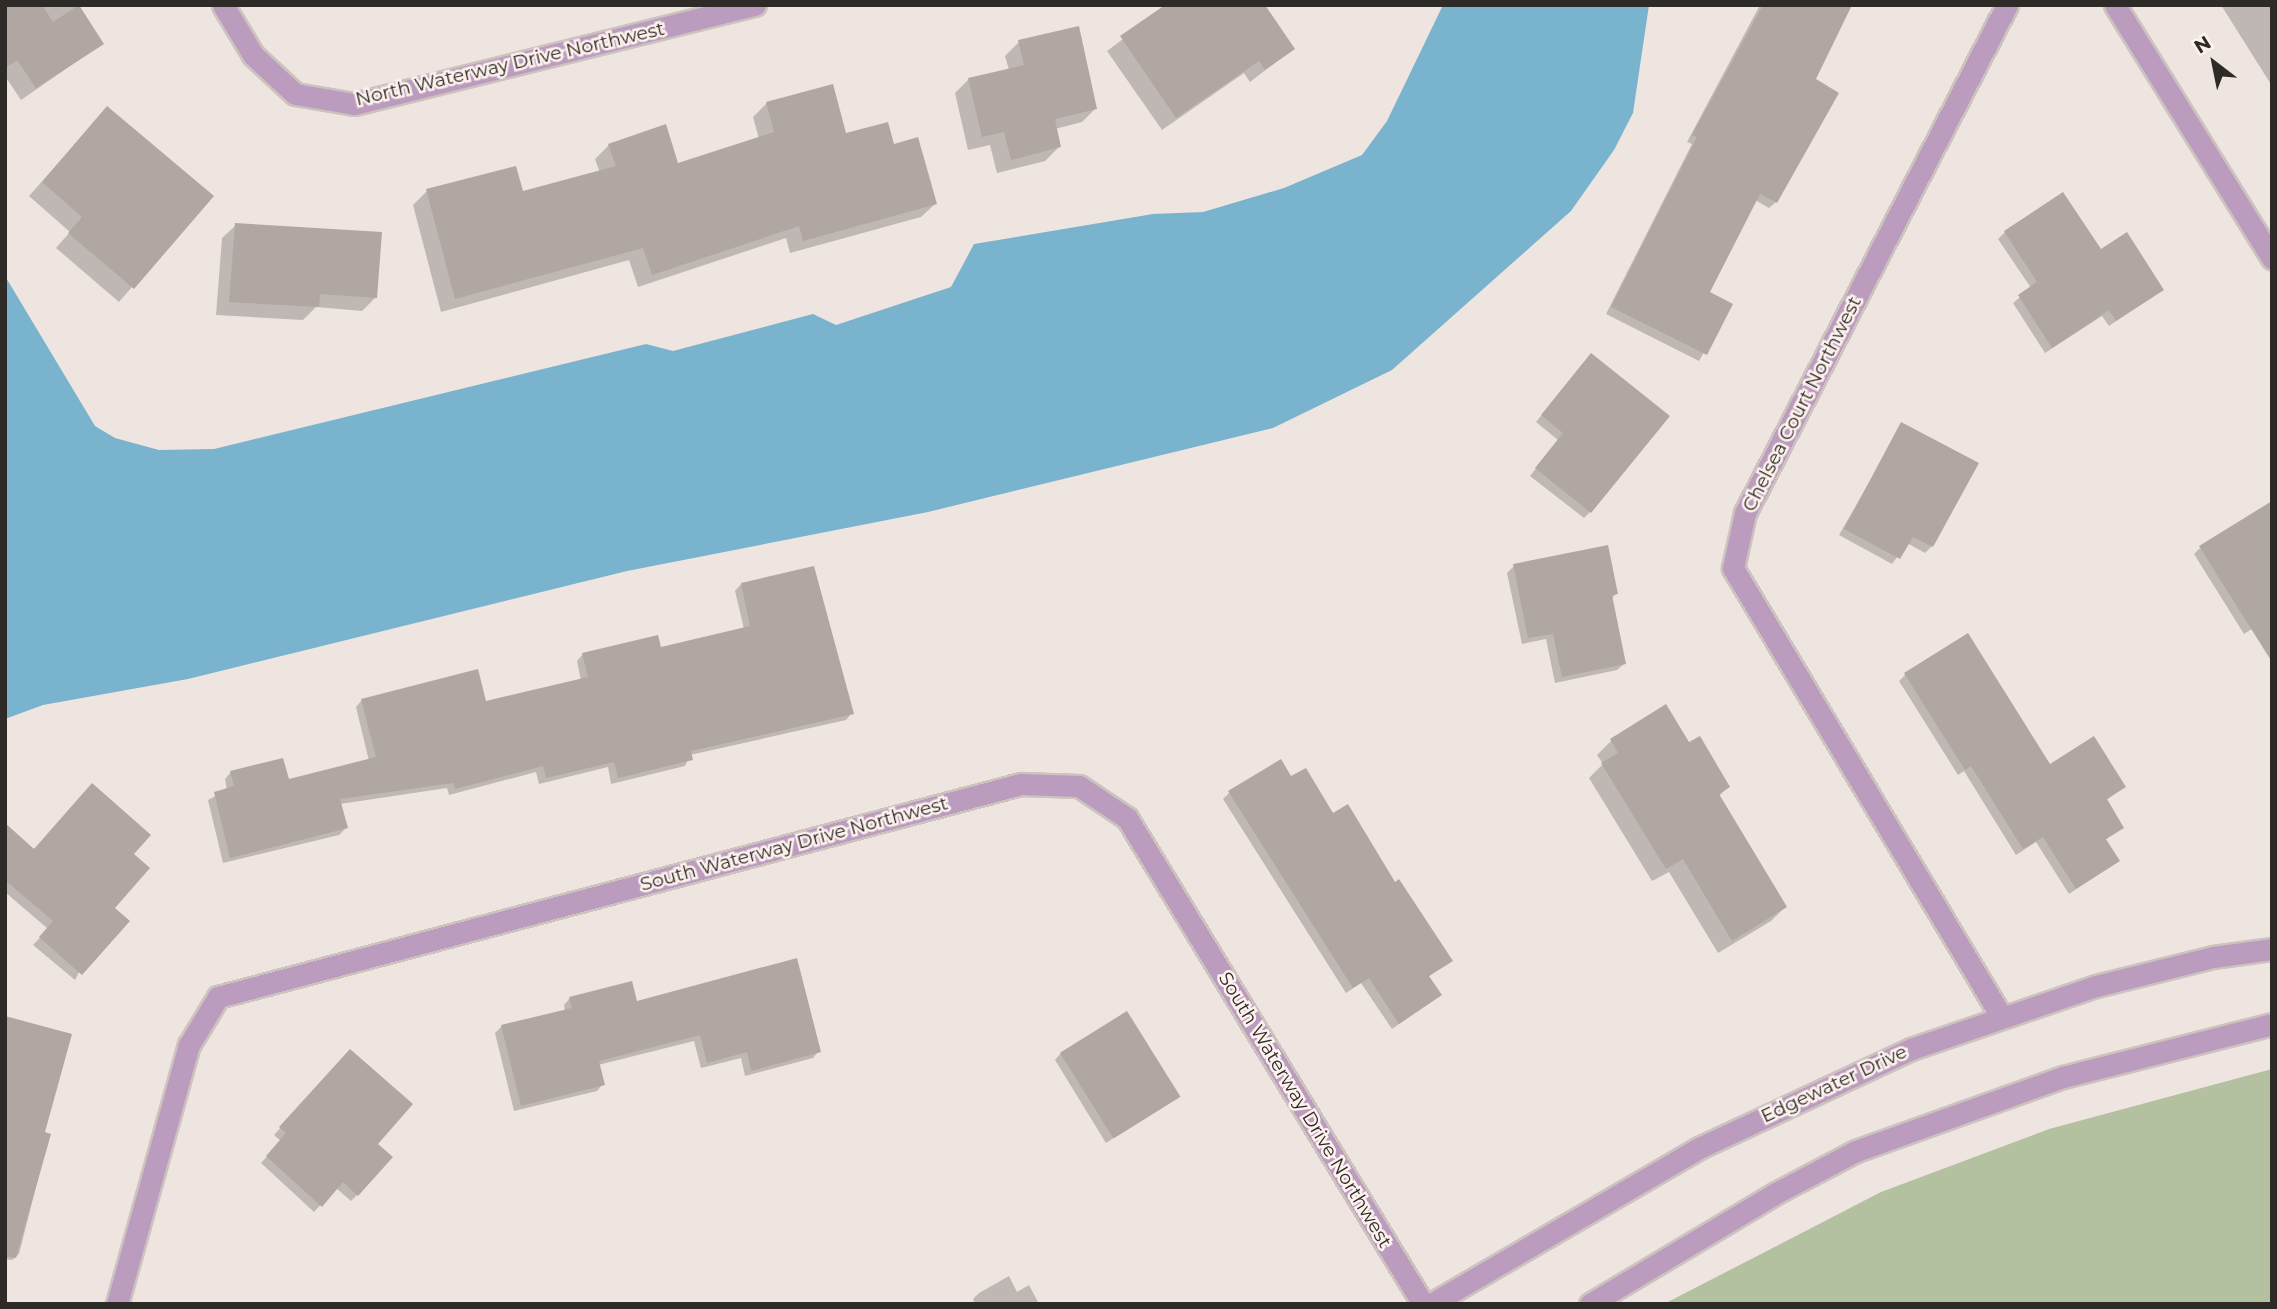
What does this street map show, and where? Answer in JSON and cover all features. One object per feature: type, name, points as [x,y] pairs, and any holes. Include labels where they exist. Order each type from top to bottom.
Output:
[{"type":"street","name":"North Waterway Drive Northwest","points":[[223,5],[253,55],[295,94],[354,104],[755,5]]},
{"type":"street","name":"Chelsea Court Northwest","points":[[2001,1016],[1734,568],[1745,513],[2007,5]]},
{"type":"street","points":[[2115,5],[2272,258]]},
{"type":"street","name":"South Waterway Drive Northwest","points":[[117,1304],[189,1045],[218,997],[1021,784],[1079,786],[1127,818],[1423,1304]]},
{"type":"street","name":"Edgewater Drive","points":[[1431,1304],[1699,1148],[1911,1049],[2001,1016],[2213,957],[2272,949]]},
{"type":"street","points":[[1590,1304],[1776,1193],[1856,1151],[2063,1077],[2272,1024]]},
{"type":"green space","points":[[2272,1069],[2272,1304],[1664,1304],[1881,1192],[2049,1129]]},
{"type":"water","points":[[1443,5],[1649,5],[1633,113],[1614,150],[1571,211],[1392,370],[1273,428],[928,512],[627,571],[188,679],[43,705],[5,719],[5,276],[95,426],[115,438],[159,450],[214,449],[646,344],[673,351],[813,314],[836,325],[951,287],[974,244],[1153,214],[1203,212],[1284,188],[1362,155],[1387,121]]},
{"type":"building","points":[[5,5],[42,5],[53,22],[79,5],[104,44],[36,88],[17,60],[5,68]]},
{"type":"building","points":[[1165,5],[1265,5],[1295,49],[1265,70],[1259,61],[1176,118],[1120,36]]},
{"type":"building","points":[[1763,5],[1852,5],[1816,79],[1839,93],[1777,203],[1760,194],[1710,292],[1733,304],[1707,355],[1611,307],[1697,137],[1692,135]]},
{"type":"building","points":[[1079,26],[1097,109],[1055,119],[1061,147],[1011,160],[1004,132],[982,137],[968,78],[1024,65],[1018,40]]},
{"type":"building","points":[[833,84],[846,133],[888,122],[894,144],[918,137],[937,204],[803,241],[799,226],[652,275],[643,248],[455,299],[426,189],[516,166],[523,191],[616,166],[608,144],[666,124],[678,163],[774,132],[766,102]]},
{"type":"building","points":[[107,106],[214,196],[134,289],[68,233],[82,217],[42,182]]},
{"type":"building","points":[[2063,192],[2101,249],[2127,232],[2164,290],[2116,321],[2109,310],[2052,348],[2018,295],[2037,282],[2004,231]]},
{"type":"building","points":[[235,223],[382,232],[377,298],[320,294],[319,307],[229,302]]},
{"type":"building","points":[[1591,353],[1670,416],[1591,513],[1535,468],[1563,433],[1541,415]]},
{"type":"building","points":[[1901,422],[1979,463],[1933,547],[1913,537],[1900,559],[1844,529]]},
{"type":"building","points":[[2272,501],[2272,662],[2199,546]]},
{"type":"building","points":[[1608,545],[1618,594],[1612,595],[1626,664],[1562,677],[1553,634],[1528,638],[1513,564]]},
{"type":"building","points":[[814,566],[854,714],[691,751],[693,760],[618,778],[614,762],[546,778],[543,766],[455,789],[453,783],[340,799],[348,828],[230,858],[214,792],[234,786],[230,771],[283,758],[289,779],[376,757],[361,699],[478,669],[486,701],[588,677],[582,653],[658,635],[661,647],[750,626],[741,583]]},
{"type":"building","points":[[1968,633],[2050,764],[2094,736],[2126,787],[2107,799],[2124,828],[2106,839],[2120,861],[2076,889],[2043,837],[2023,849],[1971,766],[1965,770],[1904,673]]},
{"type":"building","points":[[1666,704],[1689,742],[1700,736],[1730,787],[1719,794],[1787,907],[1732,941],[1683,859],[1666,869],[1601,763],[1618,753],[1610,739]]},
{"type":"building","points":[[1281,759],[1291,776],[1306,768],[1333,813],[1348,804],[1395,882],[1399,879],[1453,961],[1429,976],[1442,995],[1399,1024],[1369,978],[1353,988],[1228,791]]},
{"type":"building","points":[[92,783],[151,835],[134,854],[150,868],[115,908],[130,921],[82,975],[39,937],[53,921],[5,880],[5,823],[34,849]]},
{"type":"building","points":[[797,958],[821,1052],[751,1071],[747,1052],[707,1063],[700,1035],[599,1061],[605,1085],[521,1106],[501,1025],[572,1008],[569,997],[632,981],[637,1001]]},
{"type":"building","points":[[1127,1011],[1181,1097],[1114,1139],[1060,1053]]},
{"type":"building","points":[[5,1016],[72,1034],[45,1132],[51,1134],[16,1258],[5,1256]]},
{"type":"building","points":[[350,1049],[413,1104],[378,1144],[393,1157],[358,1196],[343,1182],[322,1207],[266,1156],[286,1133],[279,1127]]}]
